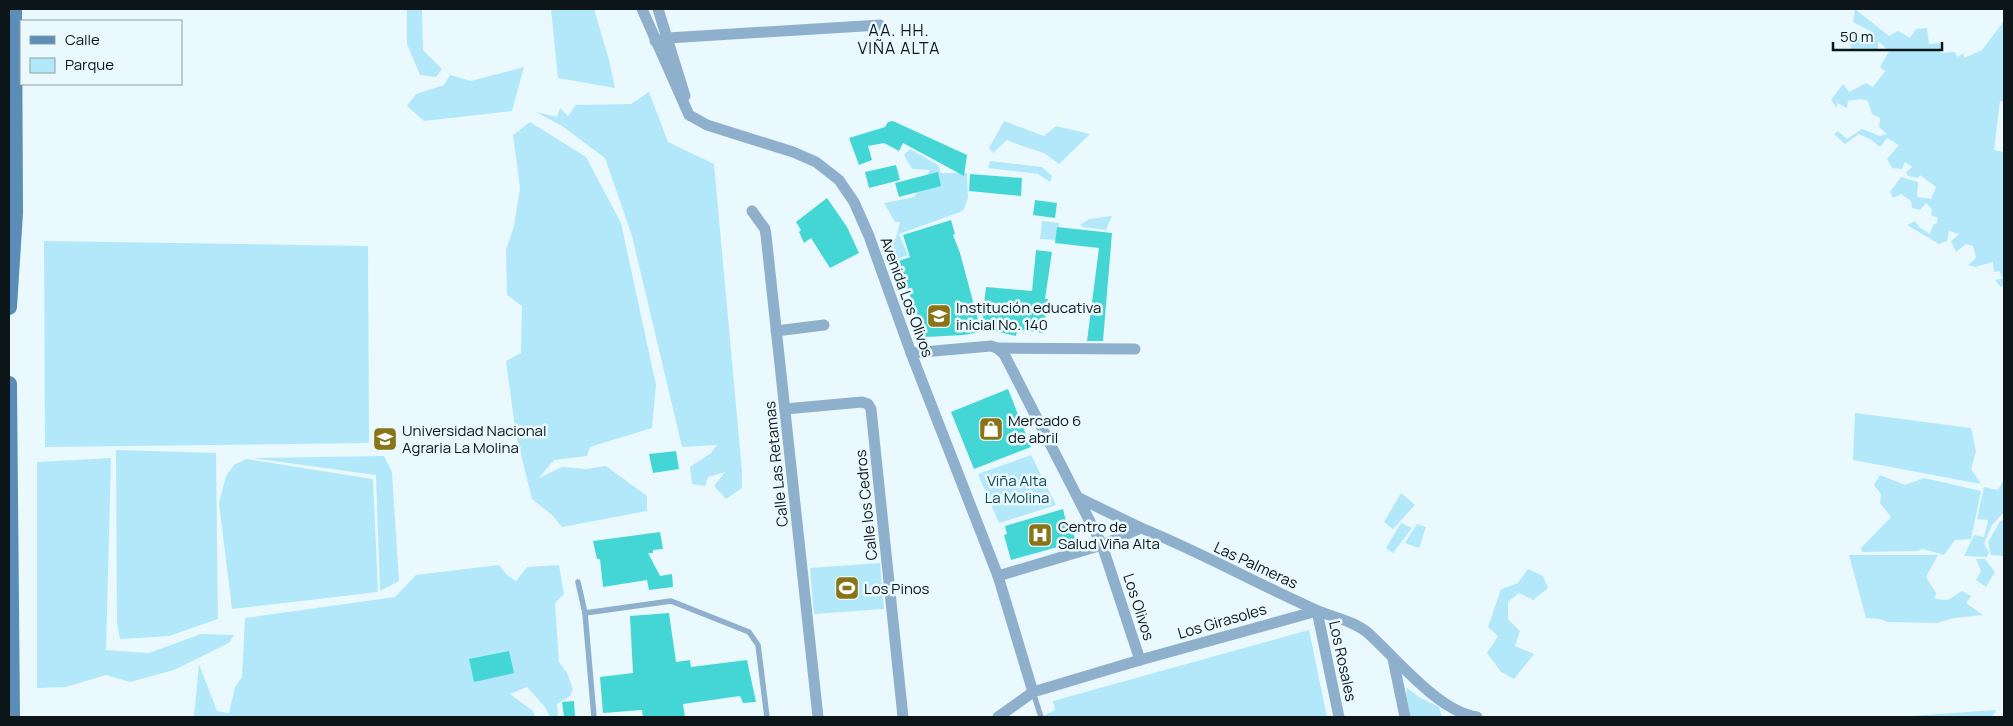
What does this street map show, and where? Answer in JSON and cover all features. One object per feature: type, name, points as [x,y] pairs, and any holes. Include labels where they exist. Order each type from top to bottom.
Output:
[{"type":"main road","points":[[9,307],[15,213],[14,9]]},
{"type":"main road","points":[[9,384],[12,717]]},
{"type":"street","name":"Avenida Los Olivos","points":[[642,9],[689,115],[707,125],[816,162],[839,180],[854,202],[869,236],[911,353],[998,576],[1033,692]]},
{"type":"street","points":[[658,9],[684,92],[683,105]]},
{"type":"street","points":[[655,41],[668,38],[880,25]]},
{"type":"street","name":"Calle Las Retamas","points":[[752,211],[765,229],[818,717]]},
{"type":"street","points":[[776,331],[824,325]]},
{"type":"street","points":[[911,353],[991,346],[997,348],[1135,349]]},
{"type":"street","name":"Los Olivos","points":[[997,348],[1004,354],[1102,545],[1140,660]]},
{"type":"street","name":"Calle los Cedros","points":[[785,408],[862,402],[868,404],[871,409],[903,717]]},
{"type":"street","name":"Las Palmeras","points":[[1079,498],[1317,611],[1364,630],[1393,659],[1434,694],[1470,717]]},
{"type":"street","points":[[998,576],[1102,545],[1141,528]]},
{"type":"street","name":"Los Girasoles","points":[[998,717],[1033,692],[1317,611]]},
{"type":"street","name":"Los Rosales","points":[[1317,611],[1339,717]]},
{"type":"street","points":[[1393,659],[1405,717]]},
{"type":"lane","points":[[578,582],[585,613],[594,717]]},
{"type":"lane","points":[[585,613],[671,601],[750,632],[758,645],[768,717]]},
{"type":"lane","points":[[1033,692],[1041,717]]},
{"type":"green space","points":[[407,9],[422,9],[423,50],[442,69],[436,77],[420,75],[407,44]]},
{"type":"green space","points":[[551,9],[594,9],[615,88],[558,78]]},
{"type":"green space","points":[[1855,9],[1889,36],[1898,31],[1910,38],[1916,29],[1927,28],[1929,44],[1940,43],[1940,53],[1955,52],[1957,57],[1964,53],[1964,58],[1982,50],[2004,21],[2004,102],[2000,101],[1994,150],[2004,152],[2004,285],[2001,287],[1995,280],[2003,278],[1999,271],[1994,272],[1993,262],[1975,267],[1968,265],[1976,258],[1973,246],[1966,244],[1956,252],[1951,241],[1959,234],[1949,231],[1947,241],[1939,244],[1907,225],[1915,221],[1919,227],[1930,234],[1938,218],[1931,215],[1932,209],[1926,203],[1920,210],[1912,208],[1911,201],[1901,194],[1893,198],[1890,192],[1901,177],[1918,182],[1917,197],[1931,199],[1936,187],[1920,175],[1918,178],[1908,176],[1906,172],[1912,167],[1905,162],[1902,169],[1892,168],[1887,159],[1899,145],[1887,138],[1880,147],[1870,139],[1859,134],[1845,144],[1834,134],[1838,131],[1847,139],[1862,129],[1880,136],[1887,134],[1879,127],[1880,118],[1872,114],[1868,101],[1862,99],[1848,101],[1847,108],[1837,103],[1837,108],[1831,100],[1843,84],[1849,92],[1866,83],[1873,87],[1885,71],[1880,67],[1889,51],[1878,41],[1878,50],[1851,49],[1849,36],[1865,37],[1874,33],[1853,22]]},
{"type":"green space","points":[[524,67],[512,111],[424,121],[407,106],[416,94],[444,85],[450,75],[471,81]]},
{"type":"green space","points":[[649,92],[668,142],[714,164],[742,471],[742,488],[726,499],[714,486],[725,472],[708,477],[705,486],[692,484],[690,467],[711,453],[717,445],[682,447],[632,236],[605,158],[562,126],[536,112],[557,117],[560,108],[568,116],[576,105],[631,104]]},
{"type":"green space","points":[[1004,121],[1044,136],[1056,126],[1090,134],[1059,164],[1044,153],[1007,140],[993,153],[989,148]]},
{"type":"green space","points":[[530,122],[586,157],[621,223],[656,385],[652,428],[590,447],[587,456],[554,460],[539,478],[562,467],[586,469],[606,466],[647,496],[647,511],[562,527],[552,515],[532,499],[516,435],[506,361],[521,353],[522,306],[507,295],[506,250],[514,226],[520,188],[513,135]]},
{"type":"green space","points":[[910,149],[938,165],[941,173],[967,173],[968,198],[963,211],[899,234],[908,255],[897,259],[892,241],[896,238],[900,222],[895,222],[884,203],[914,197],[930,170],[912,169],[904,155]]},
{"type":"green space","points":[[990,161],[1042,167],[1052,176],[1050,182],[1038,174],[988,168]]},
{"type":"green space","points":[[1112,216],[1106,230],[1080,225],[1089,219]]},
{"type":"green space","points":[[1042,221],[1059,223],[1057,240],[1040,239]]},
{"type":"green space","points":[[44,241],[368,246],[369,443],[45,447]]},
{"type":"green space","points":[[1855,413],[1971,428],[1976,451],[1971,469],[1981,484],[1853,460]]},
{"type":"green space","points":[[116,450],[216,453],[218,619],[169,636],[120,639],[117,623]]},
{"type":"green space","name":"Viña Alta La Molina","points":[[1031,455],[1056,505],[999,523],[978,474]]},
{"type":"green space","points":[[384,456],[392,472],[399,581],[380,591],[376,475],[252,458]]},
{"type":"green space","points":[[111,458],[106,650],[149,653],[201,634],[234,635],[229,643],[174,670],[130,682],[106,675],[66,687],[37,688],[37,462]]},
{"type":"green space","points":[[246,459],[373,479],[378,592],[232,609],[219,503],[226,476],[234,465]]},
{"type":"green space","points":[[1880,475],[1905,485],[1924,478],[1981,491],[1971,539],[1955,540],[1944,555],[1923,549],[1918,551],[1862,552],[1861,548],[1891,517],[1880,503],[1881,494],[1874,485]]},
{"type":"green space","points":[[2004,479],[2004,512],[1992,525],[1984,544],[1989,552],[1987,557],[1964,556],[1974,535],[1984,537],[1988,520],[1977,519],[1984,487],[1998,490]]},
{"type":"green space","points":[[1401,493],[1415,505],[1393,529],[1384,522]]},
{"type":"green space","points":[[2004,520],[2004,556],[1991,555],[1988,542],[2000,521]]},
{"type":"green space","points":[[1401,523],[1412,528],[1393,553],[1386,548]]},
{"type":"green space","points":[[1417,524],[1426,527],[1419,548],[1405,543]]},
{"type":"green space","points":[[1849,555],[1938,555],[1926,577],[1936,593],[1935,599],[1948,600],[1962,591],[1971,596],[1966,603],[1983,615],[1954,618],[1937,623],[1888,622],[1880,619],[1866,618]]},
{"type":"green space","points":[[1976,559],[1985,559],[1995,572],[1986,587],[1976,580],[1981,571]]},
{"type":"green space","name":"Los Pinos","points":[[880,563],[884,609],[814,614],[810,568]]},
{"type":"green space","points":[[499,565],[507,575],[516,581],[527,567],[559,565],[564,594],[555,603],[559,662],[567,673],[573,689],[570,696],[557,704],[558,717],[550,717],[545,707],[527,687],[510,694],[533,711],[535,717],[194,717],[199,664],[217,711],[229,713],[235,687],[242,677],[245,618],[395,597],[416,575]]},
{"type":"green space","points":[[1528,569],[1543,576],[1548,588],[1533,600],[1519,593],[1508,602],[1508,619],[1520,631],[1515,646],[1534,654],[1514,679],[1501,672],[1487,653],[1498,636],[1488,627],[1501,589],[1518,583]]},
{"type":"green space","points":[[1309,630],[1327,717],[1041,717],[1055,710],[1053,701]]},
{"type":"green space","points":[[1407,688],[1419,697],[1439,707],[1442,717],[1410,717],[1406,694]]},
{"type":"green space","points":[[1996,710],[1992,717],[1896,717]]},
{"type":"building","points":[[893,121],[967,155],[964,176],[903,143],[899,151],[884,143],[868,146],[872,160],[859,165],[849,138],[885,127],[888,122]]},
{"type":"building","points":[[896,165],[900,180],[869,188],[865,172]]},
{"type":"building","points":[[938,172],[941,186],[899,197],[895,183]]},
{"type":"building","points":[[970,174],[1022,178],[1021,196],[969,191]]},
{"type":"building","points":[[827,198],[847,227],[859,253],[830,268],[811,238],[804,243],[799,232],[801,230],[796,222]]},
{"type":"building","points":[[1035,200],[1057,203],[1055,218],[1033,215]]},
{"type":"building","points":[[951,220],[955,234],[953,235],[960,253],[981,331],[986,287],[1032,291],[1036,250],[1052,252],[1045,299],[1048,299],[1043,333],[1017,329],[1016,336],[990,330],[964,335],[926,337],[922,333],[903,274],[896,262],[910,257],[903,235]]},
{"type":"building","points":[[1057,227],[1112,233],[1103,341],[1087,341],[1099,248],[1055,243]]},
{"type":"building","name":"Mercado 6 de abril","points":[[1008,389],[1031,447],[974,469],[951,412]]},
{"type":"building","points":[[676,451],[679,469],[653,473],[649,454]]},
{"type":"building","name":"Centro de Salud Viña Alta","points":[[1063,509],[1067,526],[1071,525],[1076,542],[1011,560],[1004,535],[1007,534],[1005,526]]},
{"type":"building","points":[[660,532],[663,549],[653,550],[653,553],[648,553],[660,576],[672,574],[673,587],[649,590],[647,580],[603,587],[600,559],[597,559],[593,541]]},
{"type":"building","points":[[669,613],[676,662],[690,660],[691,667],[747,660],[756,702],[743,703],[740,696],[683,704],[685,717],[643,717],[642,710],[603,713],[600,677],[633,673],[630,616]]},
{"type":"building","points":[[509,651],[514,673],[474,682],[469,659]]},
{"type":"building","points":[[574,701],[575,717],[564,717],[562,702]]},
{"type":"place","name":"Institución educativa inicial No. 140","points":[[939,316]]},
{"type":"place","name":"Mercado 6 de abril","points":[[991,429]]},
{"type":"place","name":"Universidad Nacional Agraria La Molina","points":[[385,439]]},
{"type":"place","name":"Centro de Salud Viña Alta","points":[[1040,535]]},
{"type":"place","name":"Los Pinos","points":[[847,588]]},
{"type":"district","name":"AA. HH. VIÑA ALTA","points":[[899,39]]}]
